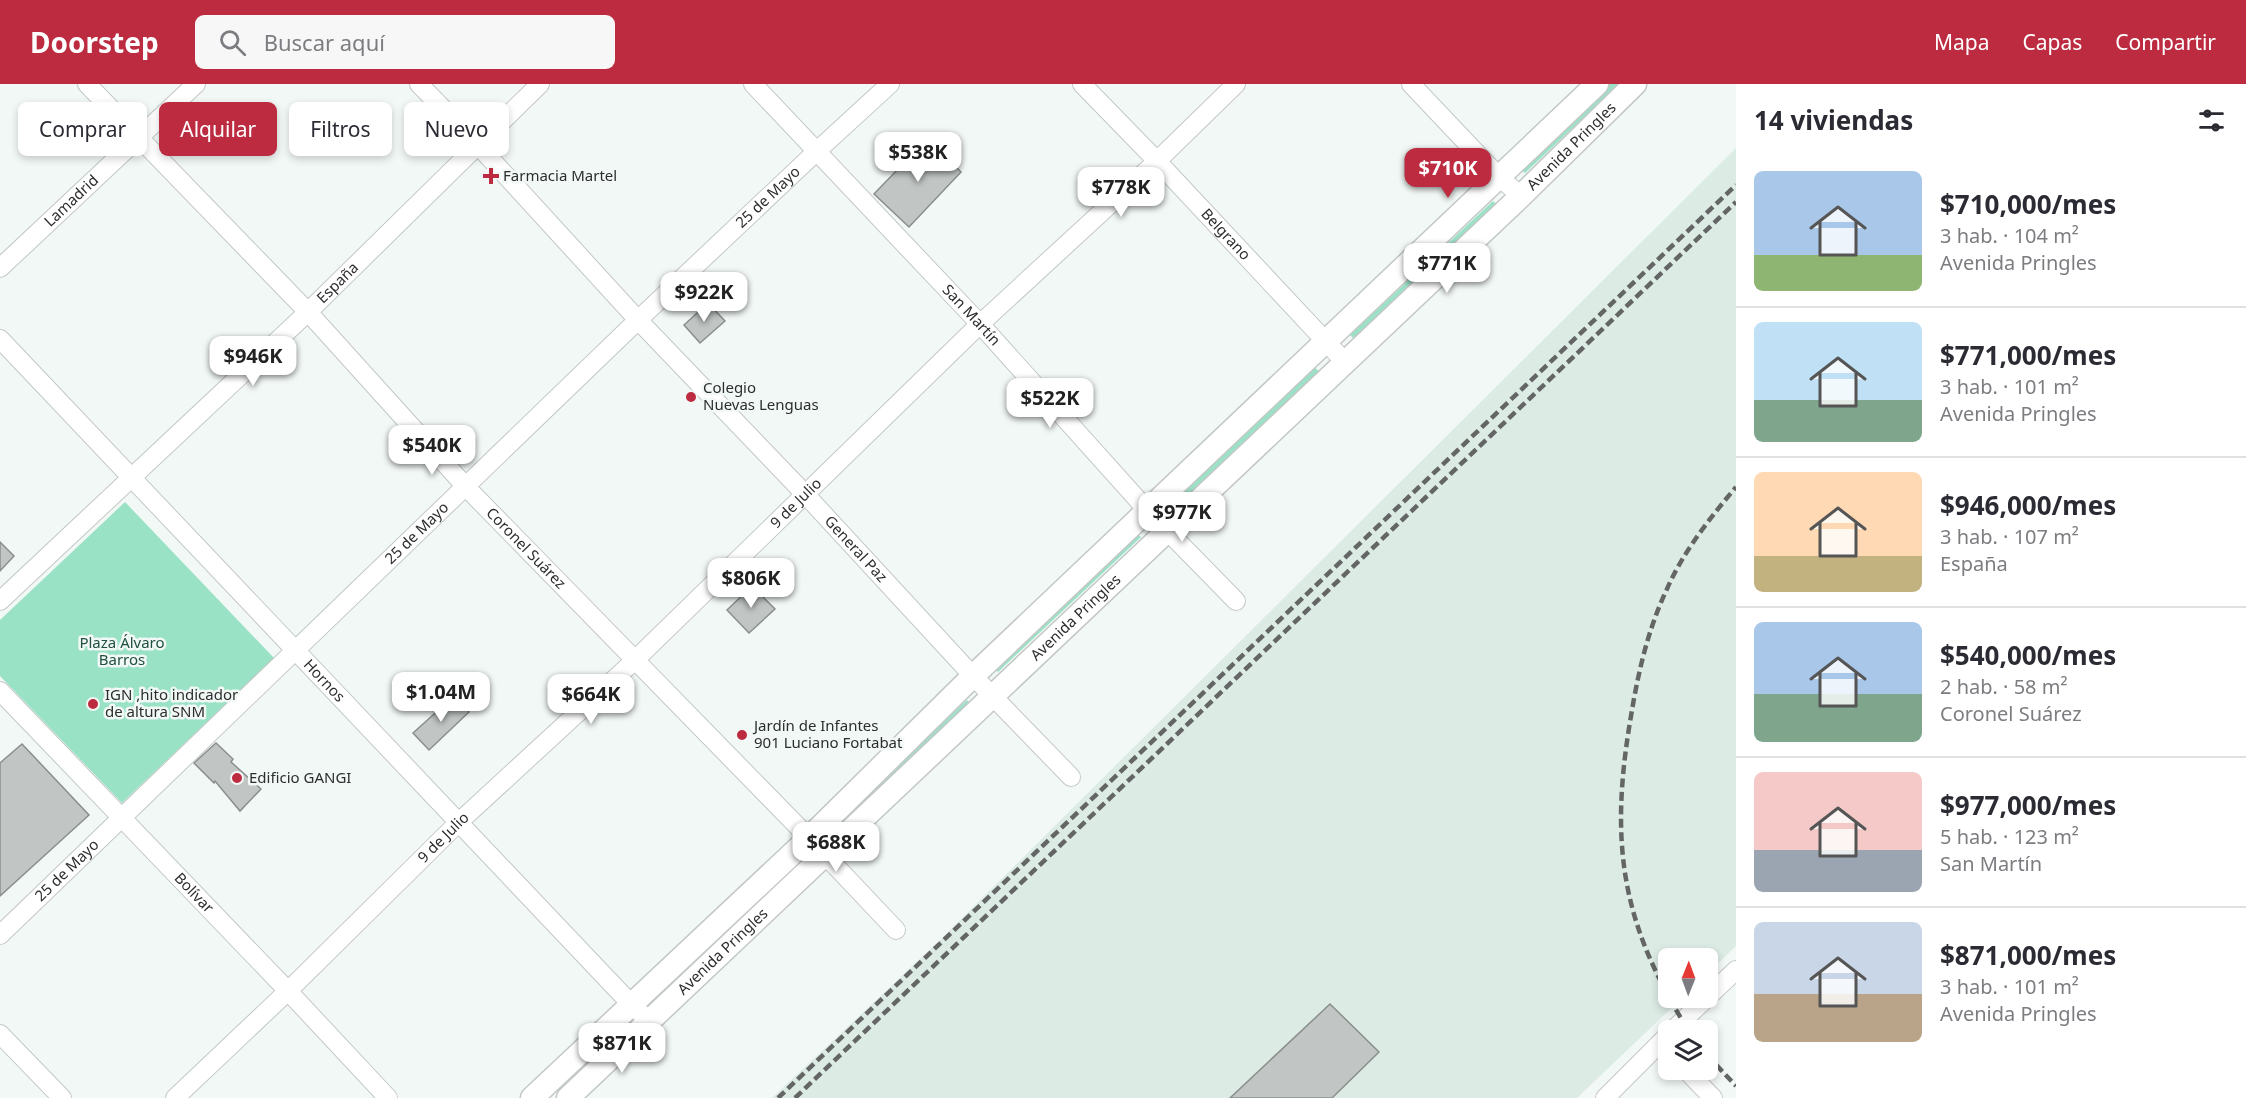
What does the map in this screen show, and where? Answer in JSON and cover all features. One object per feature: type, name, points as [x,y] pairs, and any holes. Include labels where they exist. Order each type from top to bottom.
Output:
[{"type":"main road","name":"Avenida Pringles","points":[[532,1098],[809,838],[973,676],[1597,84]]},
{"type":"main road","name":"Avenida Pringles","points":[[568,1098],[1521,196],[1635,84]]},
{"type":"street","name":"Coronel Suárez","points":[[87,84],[105,102]]},
{"type":"street","name":"Lamadrid","points":[[147,130],[196,84]]},
{"type":"street","name":"General Paz","points":[[419,84],[436,102]]},
{"type":"street","name":"España","points":[[509,114],[540,84]]},
{"type":"street","name":"San Martín","points":[[753,84],[818,150],[980,324],[1147,510],[1236,601]]},
{"type":"street","name":"25 de Mayo","points":[[0,935],[122,820],[294,651],[467,488],[638,320],[890,84]]},
{"type":"street","name":"Belgrano","points":[[1082,84],[1345,362]]},
{"type":"street","name":"9 de Julio","points":[[175,1098],[288,991],[459,822],[634,661],[980,324],[1157,161],[1236,84]]},
{"type":"street","points":[[1411,84],[1500,178],[1521,196]]},
{"type":"street","name":"Coronel Suárez","points":[[147,145],[308,312],[467,488],[826,855],[896,930]]},
{"type":"street","name":"Lamadrid","points":[[0,268],[119,156]]},
{"type":"street","name":"España","points":[[0,601],[308,312],[465,156]]},
{"type":"street","name":"General Paz","points":[[488,156],[638,320],[1071,777]]},
{"type":"street","name":"Hornos","points":[[0,339],[294,651],[649,1021]]},
{"type":"street","name":"Bolívar","points":[[0,691],[388,1098]]},
{"type":"street","points":[[1687,1020],[1736,970]]},
{"type":"street","points":[[0,1035],[62,1098]]},
{"type":"street","points":[[1605,1098],[1658,1048]]},
{"type":"street","points":[[1696,1080],[1713,1098]]},
{"type":"shaded area","points":[[1736,148],[1736,946],[1718,963],[1718,948],[1658,948],[1658,1008],[1672,1008],[1577,1098],[772,1098],[938,942]]},
{"type":"green space","points":[[1610,84],[1619,84],[1525,173],[1520,169]]},
{"type":"green space","points":[[1493,201],[1497,205],[1355,340],[1350,335]]},
{"type":"green space","points":[[1314,367],[1319,371],[1176,506],[1171,502]]},
{"type":"green space","name":"Plaza Álvaro Barros","points":[[125,502],[274,658],[122,803],[0,676],[0,620]]},
{"type":"green space","points":[[1136,533],[1141,537],[998,672],[993,668]]},
{"type":"green space","points":[[967,700],[971,704],[828,839],[824,835]]},
{"type":"green space","points":[[803,858],[807,862],[665,996],[660,992]]},
{"type":"building","points":[[928,138],[961,172],[909,227],[874,194]]},
{"type":"building","points":[[708,303],[725,321],[700,343],[684,325]]},
{"type":"building","points":[[0,542],[14,556],[0,571]]},
{"type":"building","points":[[752,586],[775,609],[749,633],[727,610]]},
{"type":"building","points":[[453,697],[469,712],[429,750],[413,733]]},
{"type":"building","name":"Edificio GANGI","points":[[216,743],[233,759],[231,762],[261,789],[240,811],[215,781],[214,783],[194,763]]},
{"type":"building","points":[[22,744],[89,815],[0,896],[0,763]]},
{"type":"building","points":[[1330,1004],[1379,1052],[1332,1098],[1230,1098]]},
{"type":"railway","points":[[778,1098],[1736,185]]},
{"type":"railway","points":[[795,1098],[1736,202]]},
{"type":"railway","points":[[1658,974],[1638,927],[1623,860],[1621,826],[1625,754],[1640,667],[1660,604],[1673,575],[1689,549],[1736,487]]},
{"type":"railway","points":[[1675,1008],[1682,1020]]},
{"type":"railway","points":[[1718,1067],[1736,1086]]},
{"type":"place","name":"Farmacia Martel","points":[[491,176]]},
{"type":"place","name":"Colegio Nuevas Lenguas","points":[[691,397]]},
{"type":"place","name":"IGN ,hito indicador de altura SNM","points":[[93,704]]},
{"type":"place","name":"Jardín de Infantes 901 Luciano Fortabat","points":[[742,735]]},
{"type":"place","name":"Edificio GANGI","points":[[237,778]]}]
